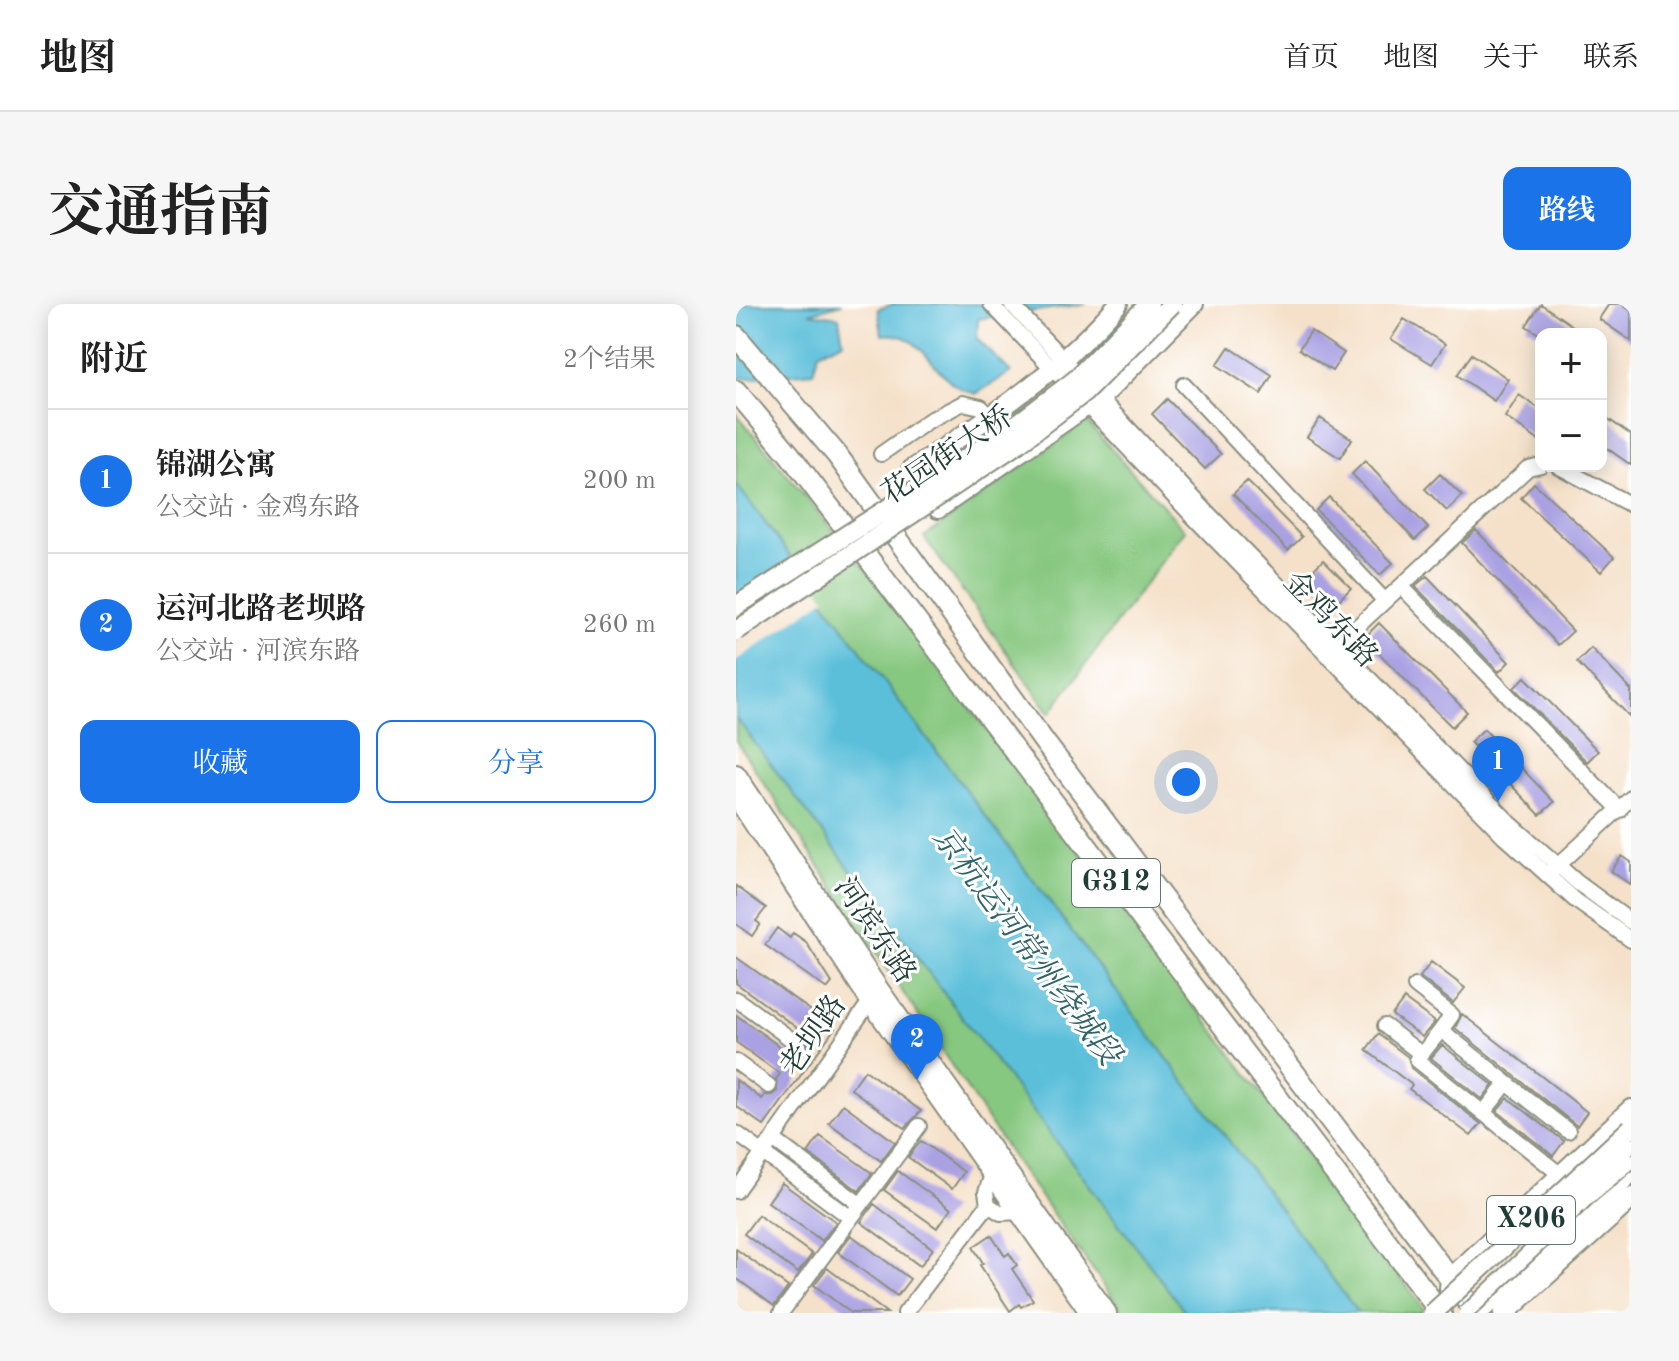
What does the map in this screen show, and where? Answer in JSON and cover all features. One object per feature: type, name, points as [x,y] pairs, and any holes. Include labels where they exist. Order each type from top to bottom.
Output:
[{"type":"highway","name":"G312","points":[[736,336],[837,455],[1045,743],[1477,1313]]},
{"type":"highway","name":"G312","points":[[736,391],[790,455],[1444,1313]]},
{"type":"highway","points":[[1444,1313],[1451,1279],[1631,1110]]},
{"type":"highway","points":[[1504,1313],[1631,1198]]},
{"type":"main road","name":"花园街大桥","points":[[736,606],[1004,434],[1074,381],[1149,304]]},
{"type":"main road","name":"花园街大桥","points":[[736,631],[1017,444],[1085,392],[1172,304]]},
{"type":"main road","points":[[1113,310],[1057,364],[990,416],[911,470],[938,509],[1093,402],[1194,304]]},
{"type":"main road","name":"河滨东路","points":[[736,774],[992,1175],[1090,1313]]},
{"type":"main road","name":"河滨东路","points":[[736,797],[875,995],[1107,1313]]},
{"type":"main road","name":"X206","points":[[1433,1313],[1631,1128]]},
{"type":"main road","name":"X206","points":[[1477,1313],[1631,1173]]},
{"type":"street","name":"金鸡东路","points":[[991,304],[1006,321],[1057,364],[1332,650],[1504,836],[1553,870],[1578,883],[1631,922]]},
{"type":"street","name":"金鸡东路","points":[[1011,304],[1057,364]]},
{"type":"street","points":[[1184,385],[1385,601]]},
{"type":"street","points":[[881,454],[928,421],[963,403],[981,407],[990,416]]},
{"type":"street","points":[[1332,650],[1528,468],[1535,466]]},
{"type":"street","points":[[1569,472],[1631,505]]},
{"type":"street","points":[[1401,586],[1620,810]]},
{"type":"street","points":[[1553,870],[1631,798]]},
{"type":"street","name":"金鸡东路","points":[[1553,870],[1575,900],[1631,940]]},
{"type":"street","points":[[1415,986],[1452,1015],[1417,1060],[1562,1176]]},
{"type":"street","name":"老坝路","points":[[736,1191],[875,995]]},
{"type":"street","points":[[736,999],[799,1045]]},
{"type":"street","points":[[1385,1026],[1421,1054]]},
{"type":"street","points":[[1441,1030],[1568,1131]]},
{"type":"street","points":[[736,1062],[769,1086]]},
{"type":"street","points":[[1483,1113],[1507,1083]]},
{"type":"street","points":[[781,1313],[919,1126]]},
{"type":"street","points":[[736,1133],[851,1218]]},
{"type":"street","points":[[773,1139],[861,1205]]},
{"type":"street","points":[[1444,1313],[1631,1145]]},
{"type":"street","points":[[1466,1313],[1589,1196],[1631,1161]]},
{"type":"street","points":[[905,1313],[988,1205],[986,1192],[992,1175]]},
{"type":"street","points":[[988,1205],[1001,1213],[1019,1212]]},
{"type":"green space","points":[[736,413],[871,576],[1424,1309],[1420,1313],[1358,1313],[736,484]]},
{"type":"green space","points":[[1086,421],[1185,530],[1050,713],[924,537]]},
{"type":"green space","points":[[736,718],[1186,1313],[1124,1313],[1017,1164],[736,741]]},
{"type":"water","points":[[736,304],[842,304],[809,313],[839,317],[843,342],[819,352],[813,372],[736,379]]},
{"type":"water","points":[[894,304],[1086,304],[978,319],[977,339],[1011,372],[976,394],[948,380],[924,352],[906,338],[882,335],[878,309]]},
{"type":"water","name":"京杭运河常州绕城段","points":[[736,484],[1358,1313],[1186,1313],[736,718]]},
{"type":"pier","points":[[796,558],[826,598],[736,661],[736,599]]},
{"type":"building","points":[[1541,304],[1576,328],[1535,328],[1535,332],[1526,326]]},
{"type":"building","points":[[1609,304],[1621,304],[1631,311],[1631,341],[1599,319]]},
{"type":"building","points":[[1404,319],[1445,344],[1432,364],[1391,339]]},
{"type":"building","points":[[1311,331],[1344,353],[1332,371],[1299,349]]},
{"type":"building","points":[[1229,347],[1272,375],[1261,394],[1217,365]]},
{"type":"building","points":[[1472,354],[1508,379],[1494,401],[1457,375]]},
{"type":"building","points":[[1519,395],[1535,406],[1535,438],[1505,417]]},
{"type":"building","points":[[1167,399],[1221,454],[1205,469],[1152,414]]},
{"type":"building","points":[[1320,418],[1352,439],[1340,458],[1307,437]]},
{"type":"building","points":[[1607,418],[1631,435],[1631,465],[1607,448]]},
{"type":"building","points":[[1365,461],[1428,528],[1415,540],[1352,474]]},
{"type":"building","points":[[1440,474],[1462,496],[1447,511],[1425,489]]},
{"type":"building","points":[[1247,481],[1302,537],[1288,550],[1233,494]]},
{"type":"building","points":[[1534,483],[1614,557],[1601,572],[1521,498]]},
{"type":"building","points":[[1329,497],[1393,563],[1380,575],[1316,510]]},
{"type":"building","points":[[1476,530],[1573,631],[1558,645],[1462,543]]},
{"type":"building","points":[[1323,560],[1351,588],[1335,604],[1307,576]]},
{"type":"building","points":[[1427,576],[1509,662],[1499,672],[1415,586]]},
{"type":"building","points":[[1379,623],[1467,712],[1452,727],[1364,638]]},
{"type":"building","points":[[1591,648],[1631,690],[1631,718],[1577,662]]},
{"type":"building","points":[[1525,677],[1598,751],[1587,762],[1514,688]]},
{"type":"building","points":[[1484,729],[1554,802],[1540,815],[1470,742]]},
{"type":"building","points":[[1622,856],[1631,862],[1631,885],[1611,871]]},
{"type":"building","points":[[736,886],[766,908],[756,921],[760,924],[752,936],[736,924]]},
{"type":"building","points":[[777,928],[790,938],[793,933],[806,942],[832,983],[827,989],[765,945]]},
{"type":"building","points":[[736,957],[835,1028],[764,1126],[736,1106],[736,1080],[762,1099],[777,1091],[776,1079],[780,1074],[736,1042],[736,1015],[793,1056],[807,1050],[808,1036],[736,983]]},
{"type":"building","points":[[1431,962],[1465,988],[1453,1003],[1420,977]]},
{"type":"building","points":[[1404,999],[1435,1022],[1422,1037],[1392,1015]]},
{"type":"building","points":[[1462,1014],[1587,1112],[1577,1126],[1455,1028]]},
{"type":"building","points":[[1378,1034],[1408,1057],[1411,1068],[1481,1124],[1471,1136],[1409,1089],[1412,1085],[1366,1050]]},
{"type":"building","points":[[1442,1045],[1493,1085],[1482,1099],[1431,1058]]},
{"type":"building","points":[[865,1070],[921,1111],[905,1128],[851,1089]]},
{"type":"building","points":[[1508,1098],[1564,1141],[1553,1156],[1497,1111]]},
{"type":"building","points":[[843,1104],[895,1142],[881,1161],[829,1123]]},
{"type":"building","points":[[820,1136],[872,1173],[859,1191],[808,1153]]},
{"type":"building","points":[[921,1141],[964,1172],[952,1189],[908,1157]]},
{"type":"building","points":[[898,1171],[951,1209],[937,1228],[884,1190]]},
{"type":"building","points":[[782,1183],[836,1222],[822,1241],[768,1202]]},
{"type":"building","points":[[874,1204],[933,1249],[920,1266],[861,1222]]},
{"type":"building","points":[[758,1215],[812,1254],[798,1273],[744,1234]]},
{"type":"building","points":[[851,1235],[910,1279],[897,1296],[838,1252]]},
{"type":"building","points":[[991,1235],[1005,1256],[1009,1253],[1017,1265],[1012,1269],[1033,1300],[1021,1307],[1019,1304],[1010,1311],[980,1265],[983,1263],[973,1247]]},
{"type":"building","points":[[736,1249],[788,1287],[774,1306],[736,1278]]},
{"type":"building","points":[[827,1268],[887,1313],[851,1313],[814,1285]]},
{"type":"place","name":"锦湖公寓","points":[[1498,802]]},
{"type":"place","name":"运河北路老坝路","points":[[917,1080]]}]
